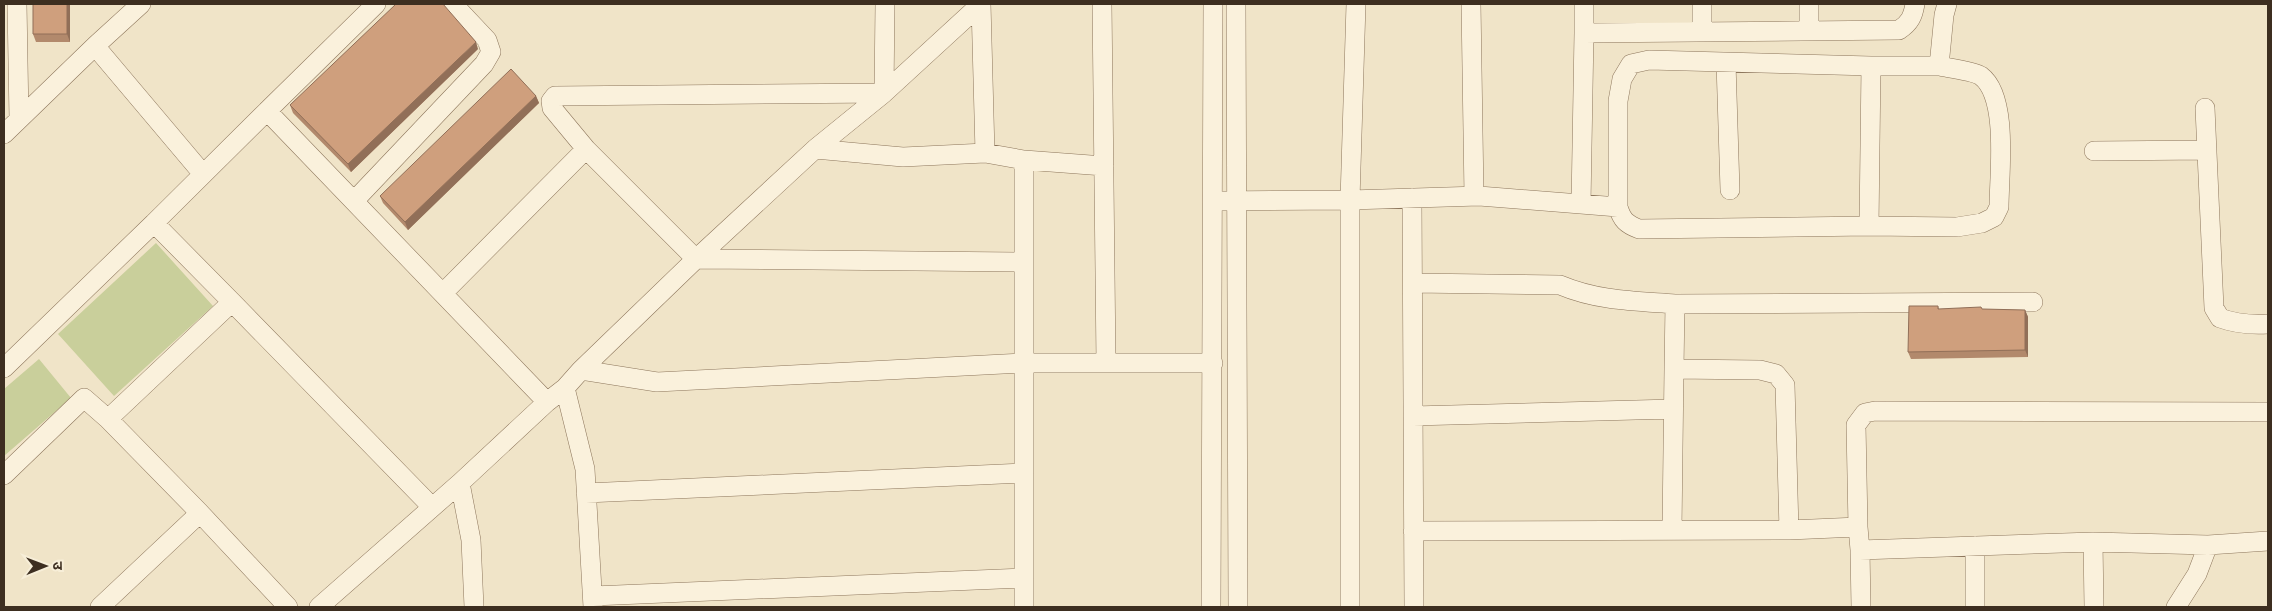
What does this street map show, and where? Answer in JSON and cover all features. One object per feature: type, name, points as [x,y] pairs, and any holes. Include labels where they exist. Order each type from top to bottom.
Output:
[{"type":"street","points":[[17,4],[19,119]]},
{"type":"street","points":[[4,368],[376,4]]},
{"type":"street","points":[[354,201],[484,64],[491,52],[487,40],[453,4]]},
{"type":"street","points":[[884,93],[885,4]]},
{"type":"street","points":[[956,4],[957,26]]},
{"type":"street","points":[[319,607],[460,483],[547,402],[565,388],[581,370],[696,259],[814,150],[884,93],[981,4]]},
{"type":"street","points":[[981,4],[985,153]]},
{"type":"street","points":[[1102,4],[1106,362]]},
{"type":"street","points":[[1211,607],[1213,4]]},
{"type":"street","points":[[1236,4],[1238,607]]},
{"type":"street","points":[[1350,607],[1350,200],[1356,4]]},
{"type":"street","points":[[1472,4],[1474,196]]},
{"type":"street","points":[[1581,204],[1584,4]]},
{"type":"street","points":[[1702,4],[1702,31]]},
{"type":"street","points":[[1809,4],[1809,30]]},
{"type":"street","points":[[1584,32],[1899,30],[1908,24],[1914,14],[1915,4]]},
{"type":"street","points":[[1939,66],[1944,15],[1947,4]]},
{"type":"street","points":[[4,134],[135,7]]},
{"type":"street","points":[[94,46],[204,174]]},
{"type":"street","points":[[1650,60],[1871,66],[1939,66],[1980,75],[1992,89],[1998,110],[1999,207],[1994,217],[1982,223],[1957,228],[1869,226],[1639,229],[1628,225],[1621,219],[1618,207],[1618,101],[1622,79],[1631,64],[1650,60]]},
{"type":"street","points":[[1726,62],[1730,190]]},
{"type":"street","points":[[1869,226],[1871,66]]},
{"type":"street","points":[[884,93],[555,96],[551,101],[552,108],[586,149],[696,259],[1024,262]]},
{"type":"street","points":[[2205,108],[2214,308],[2220,318],[2232,322],[2244,325],[2268,324]]},
{"type":"street","points":[[267,111],[547,402]]},
{"type":"street","points":[[443,293],[586,149]]},
{"type":"street","points":[[814,150],[903,158],[985,153],[1024,160],[1104,166]]},
{"type":"street","points":[[2094,151],[2207,150]]},
{"type":"street","points":[[1024,160],[1024,607]]},
{"type":"street","points":[[1213,201],[1350,200],[1474,196],[1618,207]]},
{"type":"street","points":[[1412,198],[1414,607]]},
{"type":"street","points":[[154,223],[432,506]]},
{"type":"street","points":[[1413,283],[1560,285],[1582,294],[1597,297],[1675,304],[2033,302]]},
{"type":"street","points":[[108,419],[232,302]]},
{"type":"street","points":[[1672,530],[1675,304]]},
{"type":"street","points":[[581,370],[656,382],[1024,363],[1213,363]]},
{"type":"street","points":[[1674,370],[1760,370],[1776,374],[1785,385],[1789,530]]},
{"type":"street","points":[[565,388],[585,469],[593,602],[1024,578]]},
{"type":"street","points":[[4,475],[84,398],[108,419],[200,513],[288,607]]},
{"type":"street","points":[[1413,416],[1673,409]]},
{"type":"street","points":[[1861,607],[1856,425],[1865,413],[1875,411],[2268,412]]},
{"type":"street","points":[[586,492],[1024,473]]},
{"type":"street","points":[[460,483],[471,540],[474,607]]},
{"type":"street","points":[[100,607],[200,513]]},
{"type":"street","points":[[1413,531],[1789,530],[1858,527]]},
{"type":"street","points":[[1860,550],[2093,542],[2208,545],[2268,541]]},
{"type":"street","points":[[2093,542],[2094,607]]},
{"type":"street","points":[[2176,607],[2197,574],[2208,545]]},
{"type":"street","points":[[1975,546],[1975,607]]},
{"type":"green space","points":[[156,243],[213,306],[114,396],[58,334]]},
{"type":"green space","points":[[39,359],[71,398],[4,456],[4,389]]},
{"type":"building","points":[[33,4],[67,4],[67,34],[33,34]]},
{"type":"building","points":[[396,4],[443,4],[476,42],[348,164],[290,105]]},
{"type":"building","points":[[511,69],[536,96],[405,222],[380,196]]},
{"type":"building","points":[[1909,306],[1938,306],[1938,309],[1981,307],[1982,309],[2025,310],[2025,350],[1908,352]]}]
